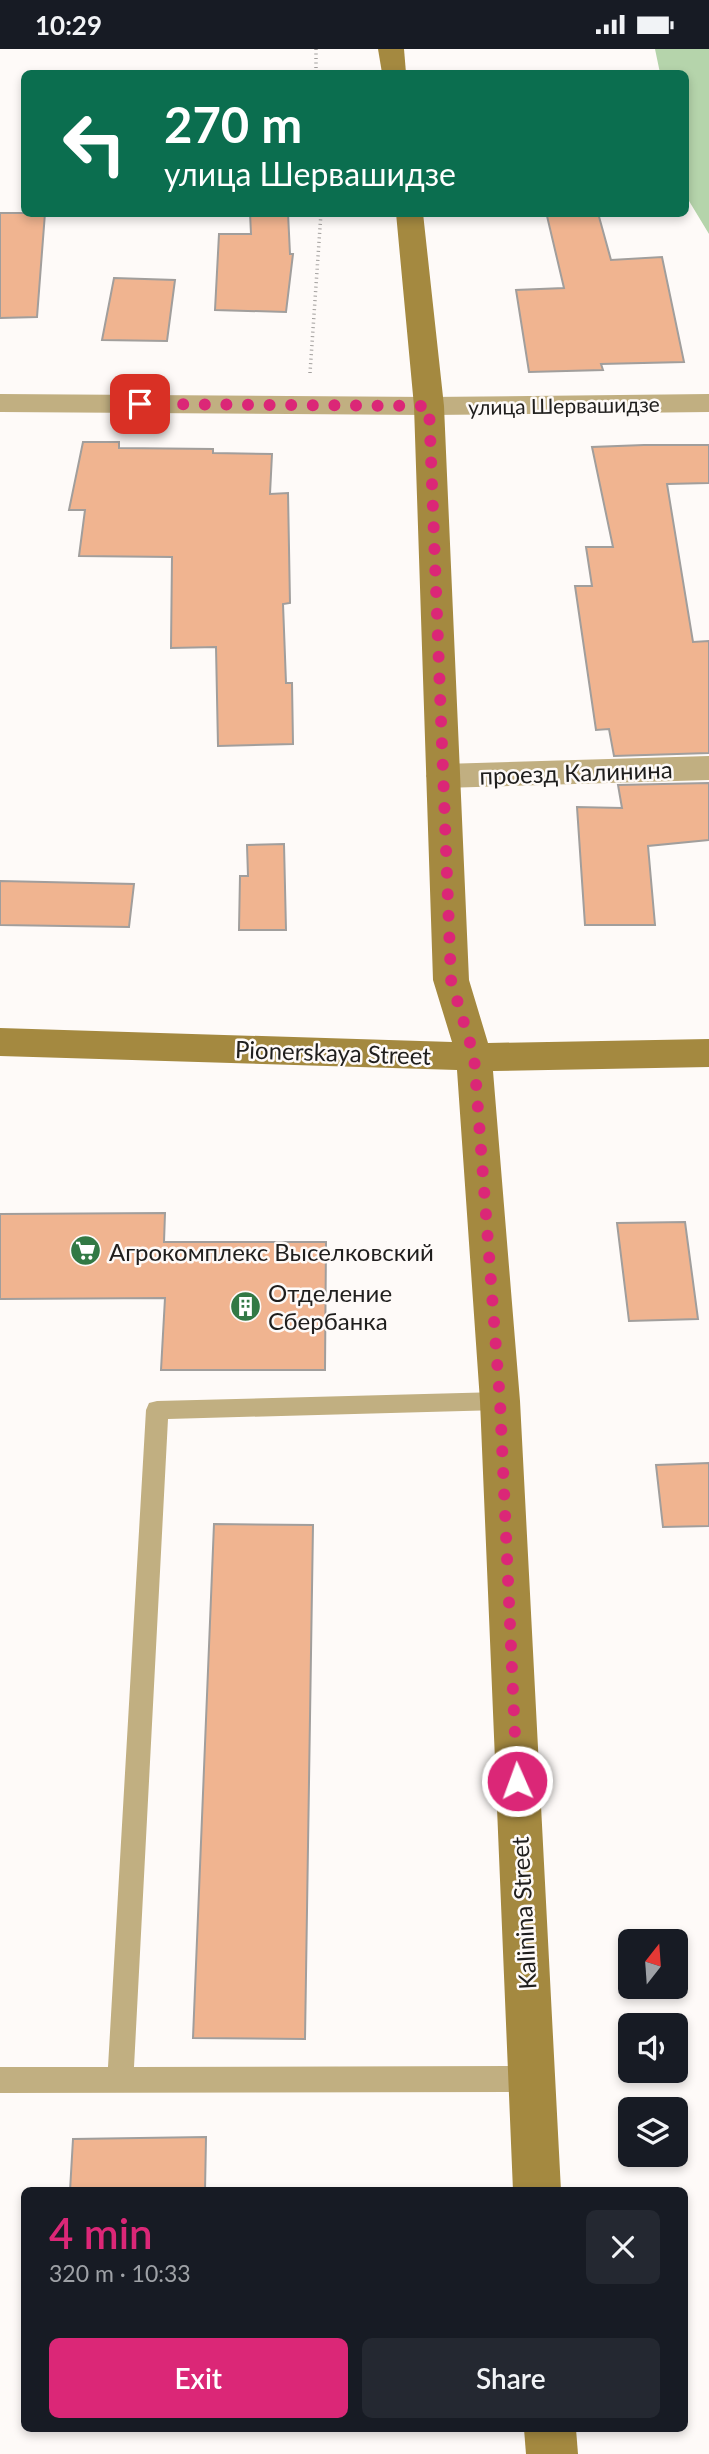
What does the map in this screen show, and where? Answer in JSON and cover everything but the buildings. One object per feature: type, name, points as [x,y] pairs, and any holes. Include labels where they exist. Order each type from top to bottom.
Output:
[{"type":"street","points":[[391,49],[394,70]]},
{"type":"street","name":"Kalinina Street","points":[[409,217],[429,406],[451,980],[474,1056],[500,1401],[537,2187]]},
{"type":"street","name":"улица Шервашидзе","points":[[0,403],[307,406],[709,403]]},
{"type":"street","name":"проезд Калинина","points":[[443,776],[709,768]]},
{"type":"street","name":"Pionerskaya Street","points":[[0,1042],[474,1056],[709,1053]]},
{"type":"street","points":[[550,2432],[552,2454]]},
{"type":"lane","points":[[120,2081],[156,1410],[500,1401]]},
{"type":"lane","points":[[0,2080],[531,2079]]},
{"type":"path","points":[[316,49],[316,70]]},
{"type":"path","points":[[307,406],[321,217]]},
{"type":"green space","points":[[655,49],[709,49],[709,234],[689,201],[689,70],[659,70]]},
{"type":"place","name":"Агрокомплекс Выселковский","points":[[86,1251]]},
{"type":"place","name":"Отделение Сбербанка","points":[[245,1306]]},
{"type":"route","points":[[140,404],[429,406],[451,980],[474,1056],[500,1401],[517,1781]]}]
